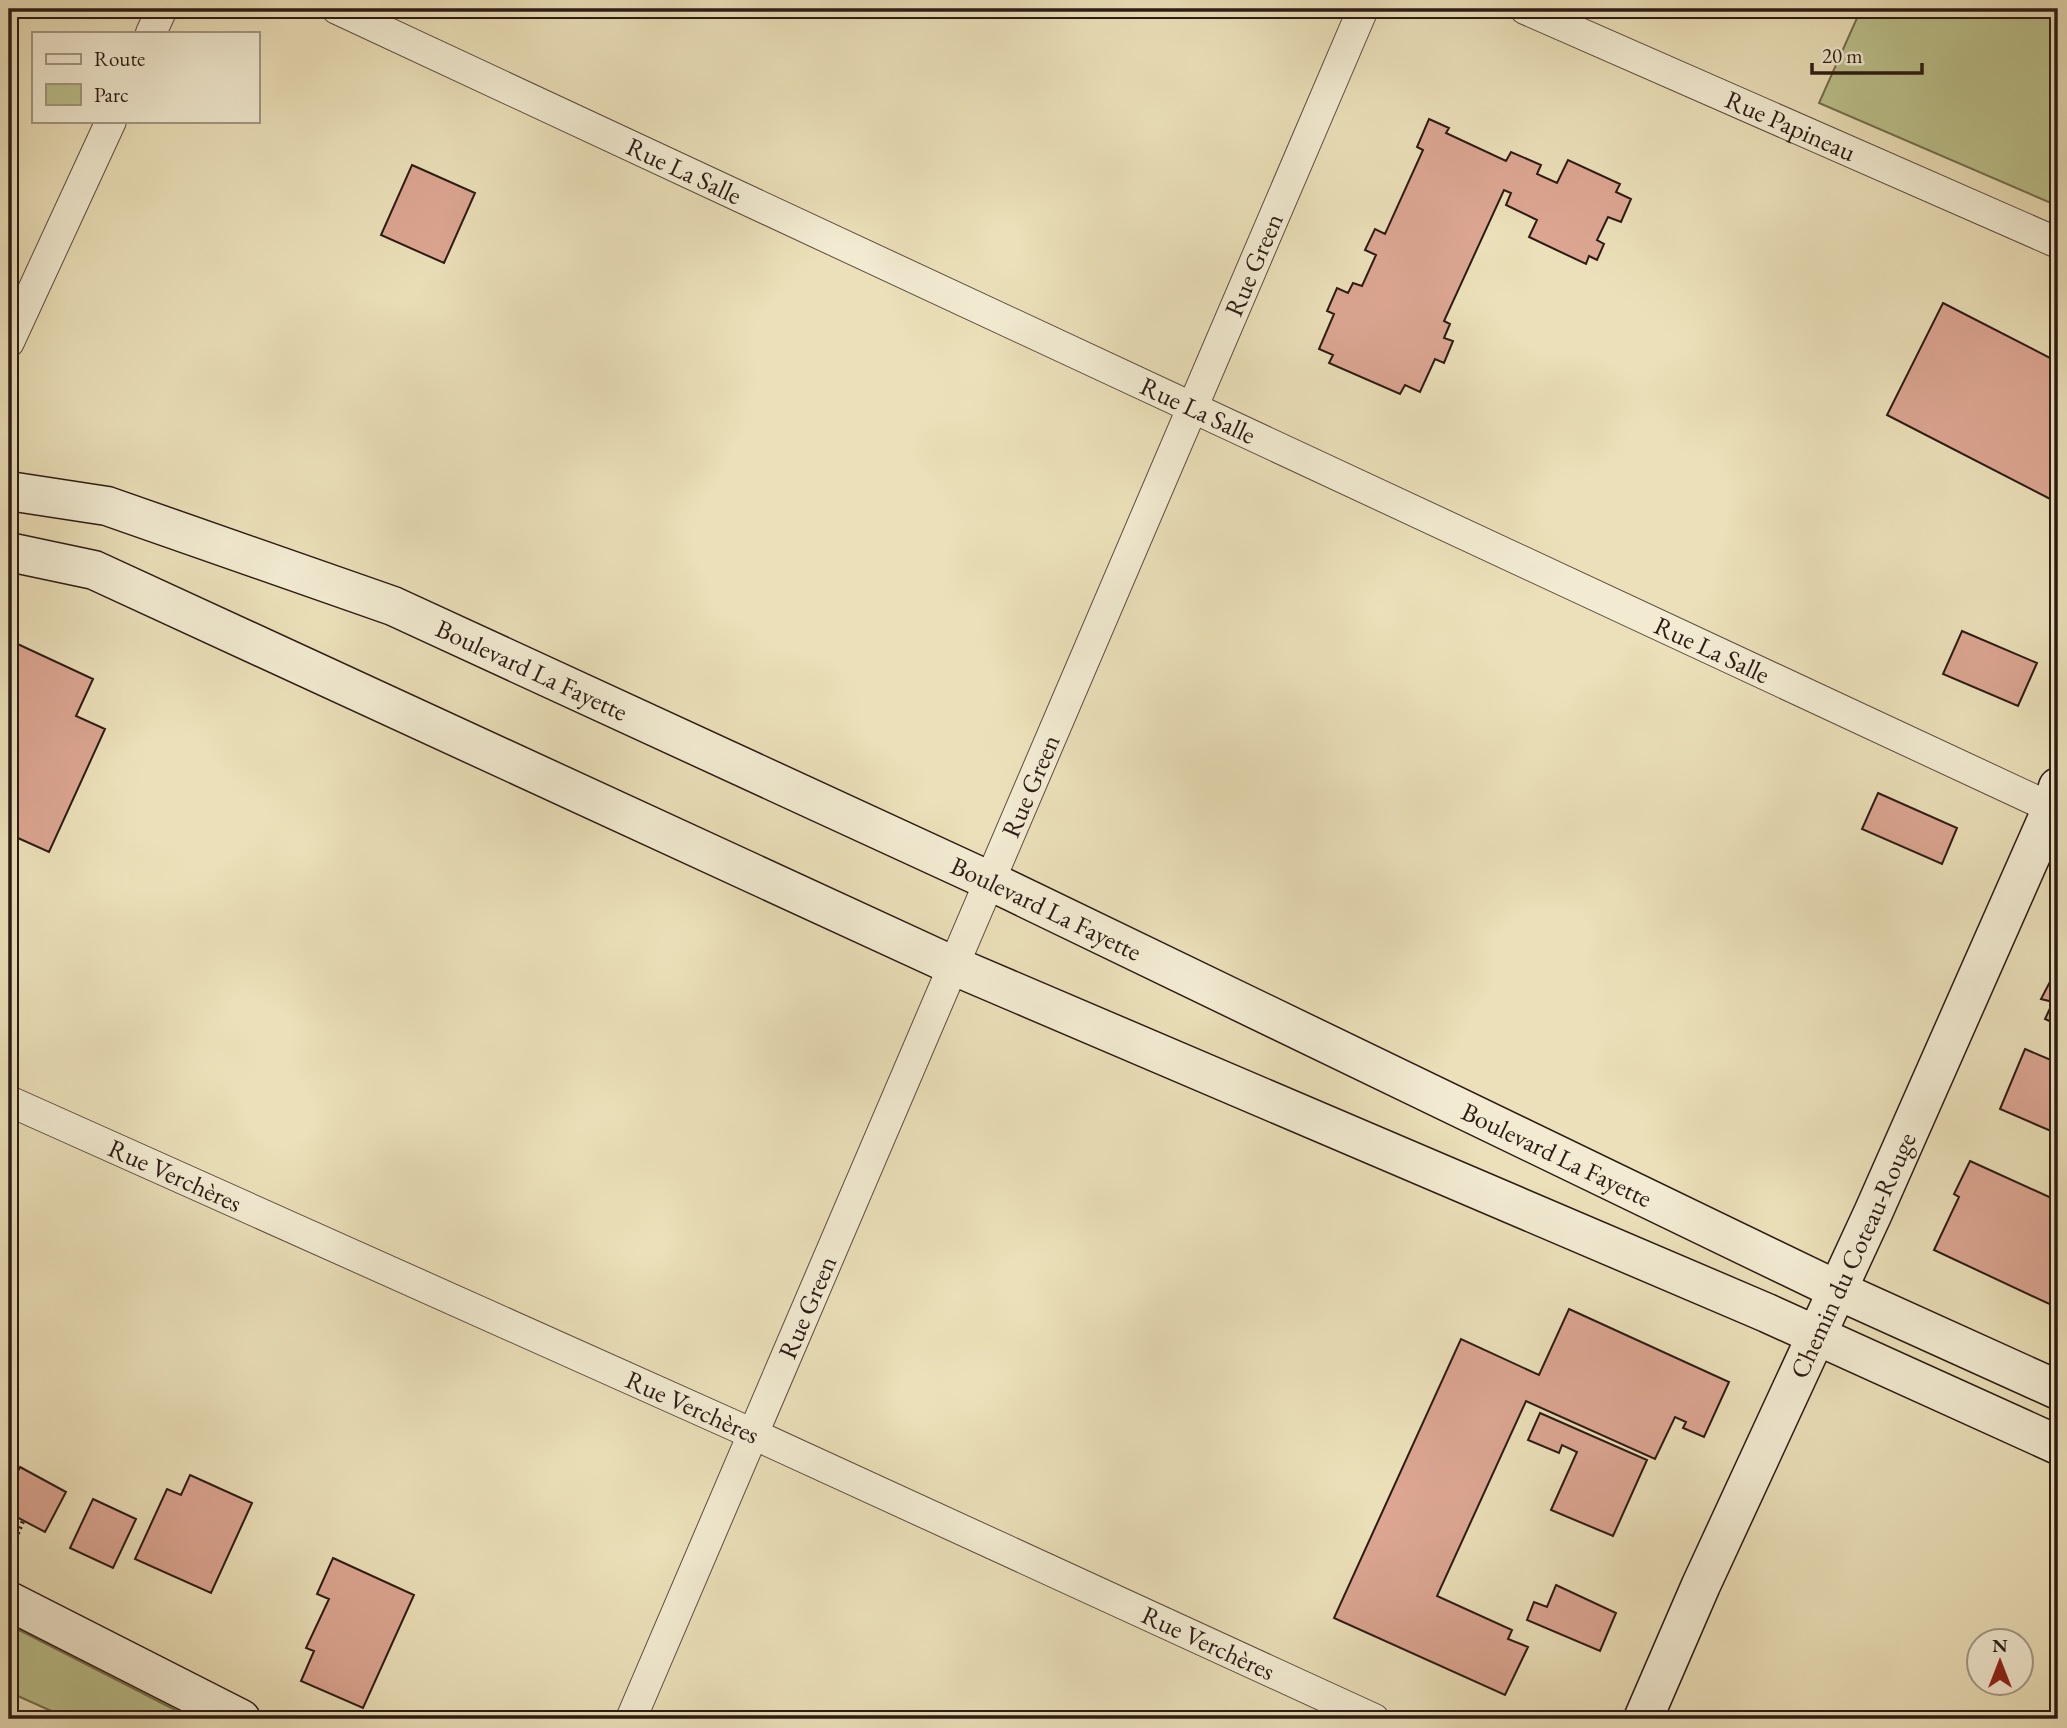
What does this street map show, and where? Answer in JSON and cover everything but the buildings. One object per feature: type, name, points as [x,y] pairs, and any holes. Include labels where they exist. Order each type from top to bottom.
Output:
[{"type":"street","points":[[151,32],[162,9]]},
{"type":"street","name":"Rue La Salle","points":[[337,9],[1193,408],[2056,802]]},
{"type":"street","name":"Rue Green","points":[[631,1719],[1363,9]]},
{"type":"street","name":"Rue Papineau","points":[[1525,9],[2058,243]]},
{"type":"street","points":[[9,342],[111,122]]},
{"type":"street","name":"Boulevard La Fayette","points":[[9,491],[107,506],[393,606],[990,881],[1837,1290],[2058,1390]]},
{"type":"street","points":[[9,552],[94,570],[954,966],[1767,1313],[2058,1445]]},
{"type":"street","name":"Chemin du Coteau-Rouge","points":[[1643,1719],[1700,1585],[1873,1213],[2056,802]]},
{"type":"street","name":"Rue Verchères","points":[[9,1101],[753,1434],[1374,1719]]},
{"type":"street","points":[[9,1601],[241,1719]]},
{"type":"path","points":[[9,1530],[17,1535],[23,1521]]},
{"type":"green space","points":[[1861,9],[2058,9],[2058,206],[1819,103]]},
{"type":"green space","points":[[9,1625],[193,1719],[69,1719],[9,1692]]}]
